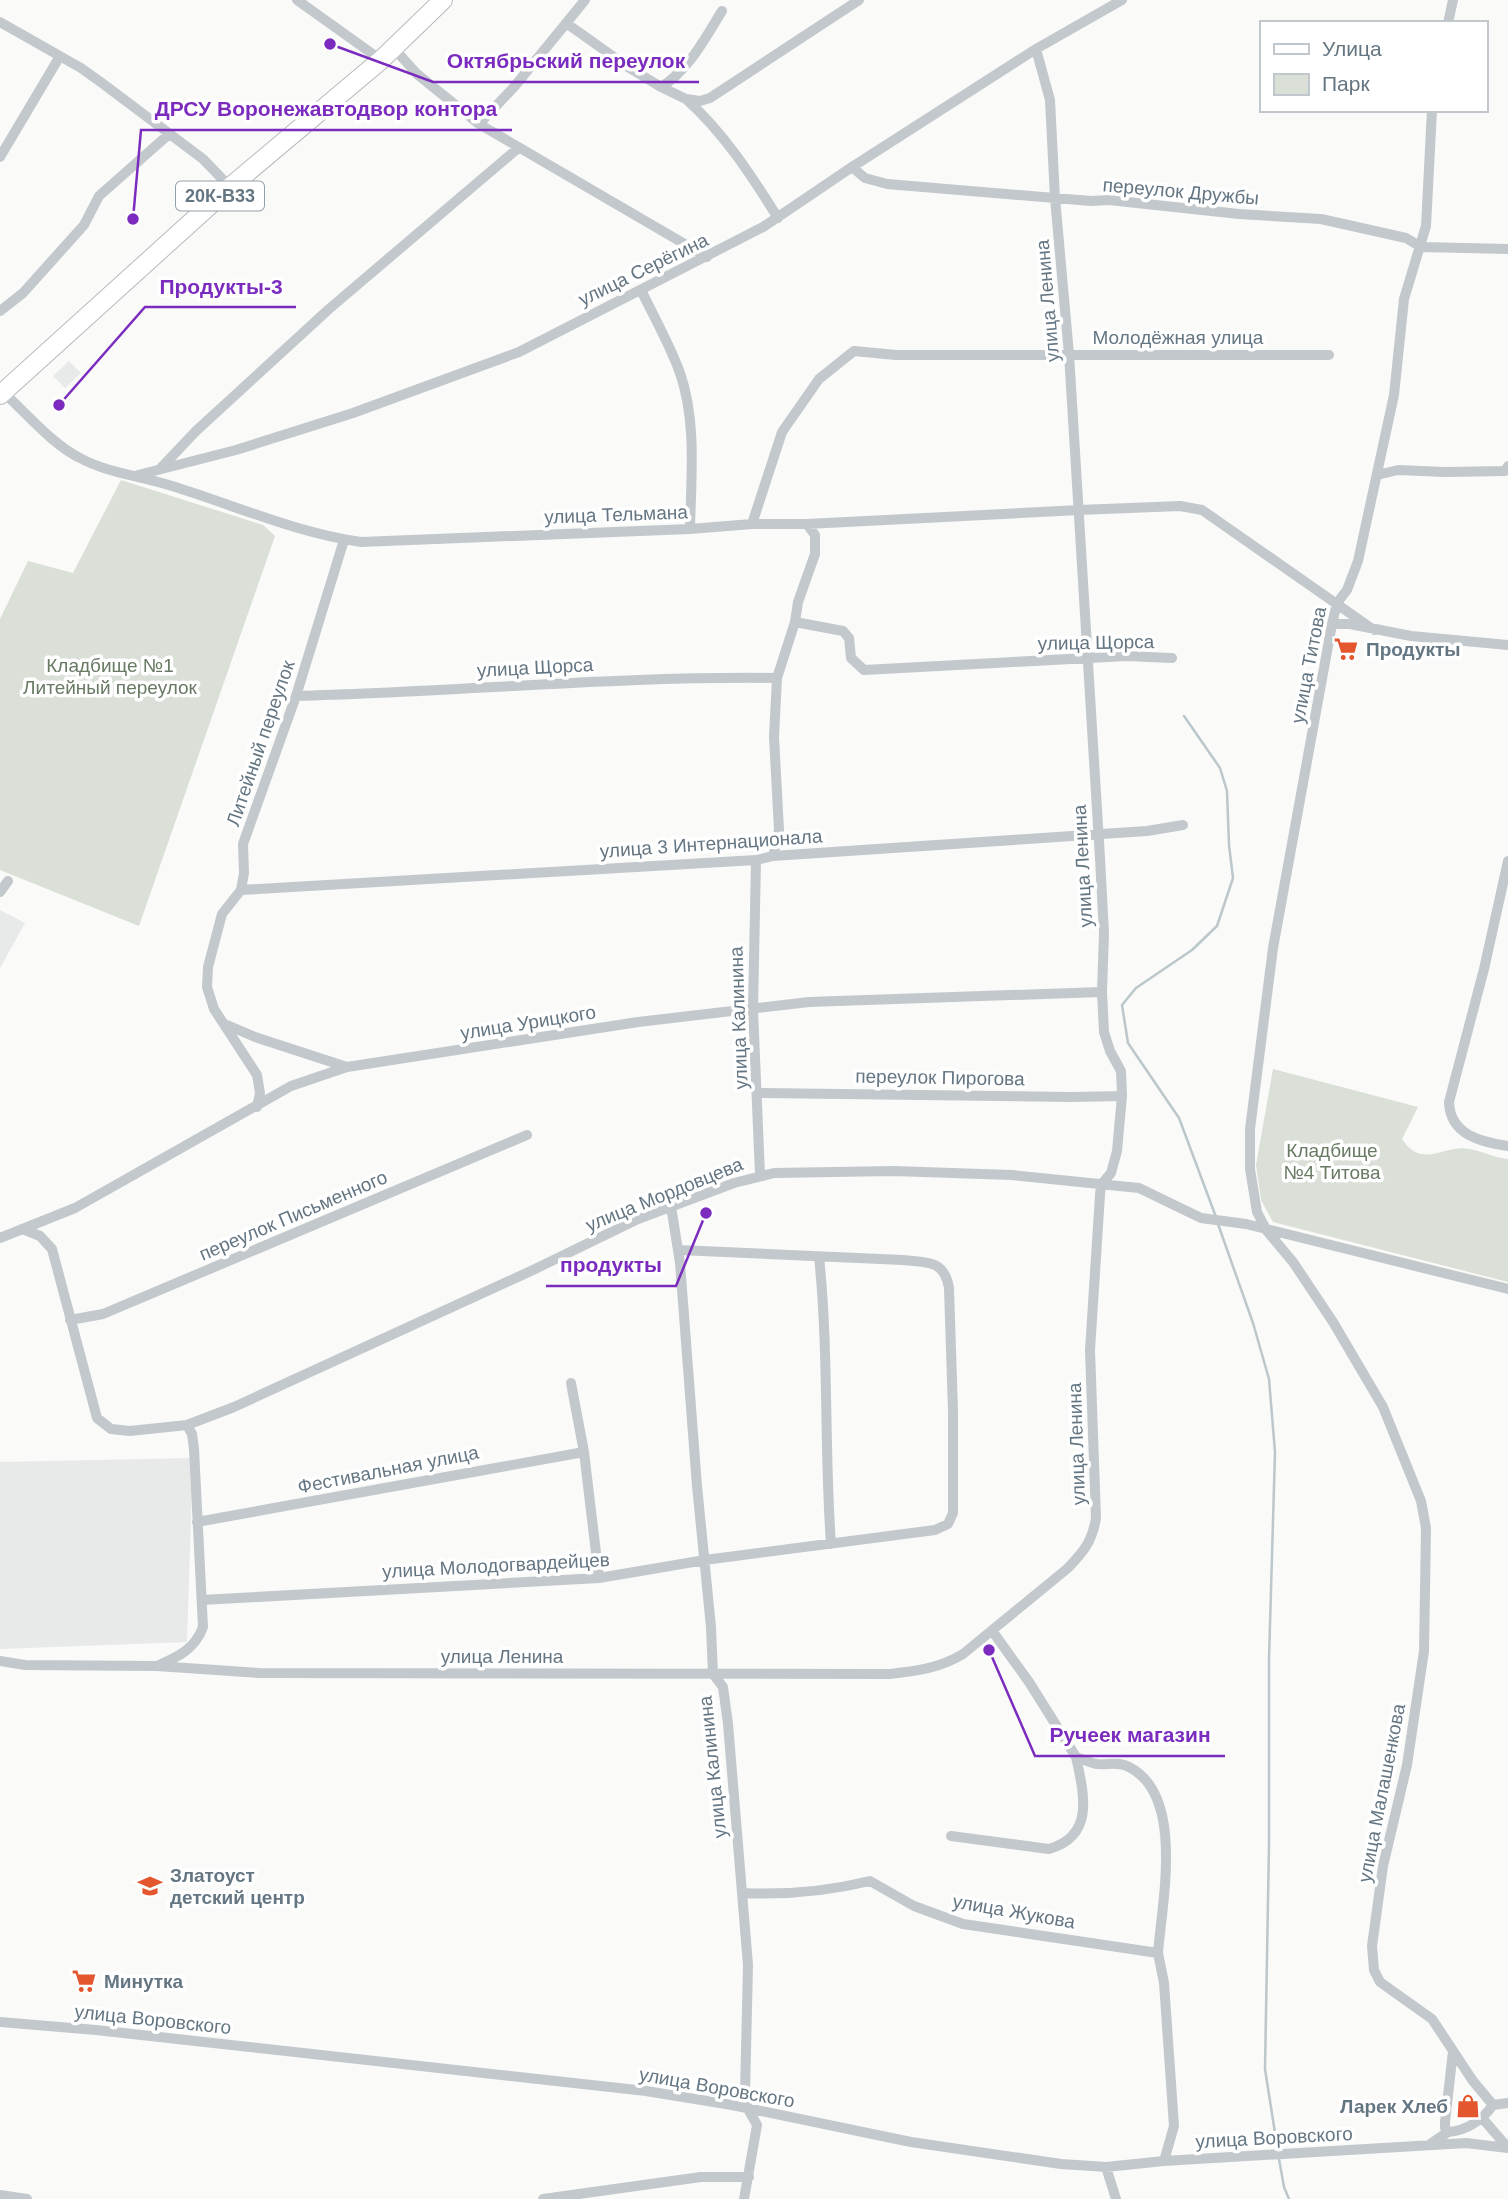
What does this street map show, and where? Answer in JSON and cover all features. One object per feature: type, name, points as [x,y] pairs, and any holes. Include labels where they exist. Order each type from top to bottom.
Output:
[{"type":"main road","name":"20К-В33","points":[[2,393],[230,187],[381,60],[443,0]]},
{"type":"street","points":[[297,0],[381,60]]},
{"type":"street","points":[[479,124],[514,87],[585,0]]},
{"type":"street","points":[[566,23],[628,67],[662,87],[686,99],[700,101],[710,98],[859,0]]},
{"type":"street","name":"улица Серёгина","points":[[135,475],[236,450],[353,413],[519,352],[778,218],[852,167],[1036,49],[1122,0]]},
{"type":"street","points":[[1448,21],[1453,0]]},
{"type":"street","points":[[662,87],[675,79],[722,11]]},
{"type":"street","points":[[0,22],[102,83],[203,159],[230,187]]},
{"type":"street","points":[[397,45],[400,54],[417,74],[479,124],[517,149],[706,257]]},
{"type":"street","name":"улица Ленина","points":[[0,1661],[24,1665],[157,1666],[259,1673],[890,1674],[946,1664],[993,1632],[1083,1552],[1093,1536],[1096,1518],[1090,1350],[1101,1185],[1111,1173],[1117,1151],[1122,1096],[1121,1071],[1104,1032],[1104,933],[1069,354],[1055,198],[1050,100],[1036,49]]},
{"type":"street","points":[[0,157],[60,56]]},
{"type":"street","points":[[686,99],[723,136],[778,218]]},
{"type":"street","name":"улица Титова","points":[[1267,1231],[1257,1212],[1250,1169],[1250,1129],[1273,948],[1332,624],[1337,603],[1346,590],[1358,561],[1394,395],[1404,299],[1426,226],[1432,112]]},
{"type":"street","points":[[0,311],[23,293],[84,225],[99,196],[168,135]]},
{"type":"street","points":[[160,470],[197,430],[328,309],[517,149]]},
{"type":"street","name":"переулок Дружбы","points":[[852,167],[865,177],[887,184],[1321,219],[1406,239],[1421,247],[1508,249]]},
{"type":"street","points":[[641,290],[680,374],[692,454],[690,529]]},
{"type":"street","name":"Молодёжная улица","points":[[752,524],[782,432],[819,379],[854,351],[896,355],[1329,355]]},
{"type":"street","name":"улица Тельмана","points":[[2,393],[76,457],[92,464],[344,540],[360,542],[1180,506],[1202,510],[1374,630]]},
{"type":"street","points":[[1377,475],[1398,470],[1505,471],[1508,466]]},
{"type":"street","points":[[773,856],[779,830],[774,737],[777,678],[795,622],[798,602],[815,554],[815,535],[807,524]]},
{"type":"street","name":"Литейный переулок","points":[[241,890],[244,873],[243,844],[296,696],[344,540]]},
{"type":"street","name":"улица Щорса","points":[[795,622],[844,631],[849,638],[851,658],[864,670],[1088,657],[1172,658]]},
{"type":"street","points":[[1332,624],[1350,624],[1374,630],[1508,645]]},
{"type":"street","name":"улица Щорса","points":[[296,696],[391,694],[690,677],[777,678]]},
{"type":"street","name":"улица 3 Интернационала","points":[[241,890],[756,860],[773,856],[1147,831],[1183,825]]},
{"type":"street","name":"улица Калинина","points":[[756,860],[753,1010],[760,1175]]},
{"type":"street","points":[[1508,861],[1484,969],[1449,1102],[1449,1116],[1464,1133],[1480,1140],[1508,1146]]},
{"type":"street","points":[[0,892],[8,881]]},
{"type":"street","points":[[241,890],[222,914],[208,967],[207,987],[214,1009],[257,1075],[260,1093],[257,1107]]},
{"type":"street","name":"улица Урицкого","points":[[0,1238],[75,1208],[291,1086],[347,1067],[638,1022],[809,1002],[1102,992]]},
{"type":"street","points":[[225,1024],[255,1037],[347,1067]]},
{"type":"street","name":"переулок Пирогова","points":[[757,1093],[1122,1096]]},
{"type":"street","name":"переулок Письменного","points":[[71,1320],[103,1314],[527,1135]]},
{"type":"street","name":"улица Мордовцева","points":[[71,1320],[97,1418],[111,1429],[130,1431],[187,1425],[234,1407],[638,1219],[760,1175],[794,1172],[881,1171],[1012,1175],[1139,1188],[1211,1221],[1245,1224],[1508,1290]]},
{"type":"street","name":"улица Калинина","points":[[671,1206],[679,1251],[713,1674],[723,1687],[728,1724],[748,1965],[746,2093],[748,2109],[757,2125],[744,2199]]},
{"type":"street","points":[[1245,1224],[1254,1219],[1257,1212]]},
{"type":"street","points":[[25,1230],[40,1236],[52,1249],[71,1320]]},
{"type":"street","name":"улица Малашенкова","points":[[1267,1231],[1293,1262],[1320,1302],[1383,1407],[1421,1501],[1427,1553],[1424,1651],[1407,1765],[1383,1866],[1372,1946],[1374,1970],[1380,1982],[1432,2019],[1473,2081],[1493,2105]]},
{"type":"street","name":"улица Молодогвардейцев","points":[[202,1600],[599,1578],[705,1560],[935,1530],[948,1524],[953,1513],[953,1411],[949,1288],[943,1270],[934,1264],[679,1251]]},
{"type":"street","points":[[818,1257],[824,1310],[827,1481],[831,1544]]},
{"type":"street","points":[[571,1382],[584,1451],[599,1578]]},
{"type":"street","points":[[157,1666],[178,1656],[197,1641],[203,1627],[194,1448],[192,1434],[187,1425]]},
{"type":"street","name":"Фестивальная улица","points":[[197,1522],[584,1451]]},
{"type":"street","points":[[950,1836],[1049,1849],[1071,1840],[1083,1811],[1084,1795],[1076,1757],[1029,1682],[993,1632]]},
{"type":"street","points":[[0,1668],[24,1665]]},
{"type":"street","points":[[1076,1757],[1132,1768],[1153,1790],[1162,1808],[1166,1829],[1158,1953],[1164,1983],[1174,2126],[1164,2161]]},
{"type":"street","name":"улица Жукова","points":[[742,1893],[767,1894],[842,1888],[870,1881],[914,1906],[963,1924],[1158,1953]]},
{"type":"street","name":"улица Воровского","points":[[0,2022],[96,2030],[646,2091],[911,2142],[1048,2162],[1106,2167],[1164,2161],[1466,2143],[1508,2148]]},
{"type":"street","points":[[1448,2132],[1445,2122],[1453,2051]]},
{"type":"street","points":[[1427,2147],[1448,2132],[1483,2119],[1493,2105],[1508,2103]]},
{"type":"street","points":[[1483,2119],[1508,2148]]},
{"type":"street","points":[[1106,2167],[1116,2199]]},
{"type":"street","points":[[543,2199],[701,2177],[749,2177]]},
{"type":"street","points":[[0,2195],[27,2199]]},
{"type":"shaded area","points":[[69,361],[81,373],[65,388],[53,376]]},
{"type":"shaded area","points":[[0,910],[25,923],[0,968]]},
{"type":"shaded area","points":[[193,1458],[187,1642],[0,1649],[0,1462]]},
{"type":"green space","name":"Кладбище №1 Литейный переулок","points":[[121,480],[263,525],[275,536],[139,926],[0,870],[0,619],[28,561],[73,573]]},
{"type":"green space","name":"Кладбище №4 Титова","points":[[1273,1069],[1418,1107],[1402,1139],[1418,1153],[1434,1154],[1460,1148],[1508,1159],[1508,1282],[1273,1222],[1261,1200],[1256,1165]]},
{"type":"waterway","points":[[1184,716],[1220,768],[1227,791],[1233,878],[1217,926],[1192,950],[1136,988],[1122,1005],[1128,1043],[1179,1118],[1216,1217]]},
{"type":"waterway","points":[[1218,1224],[1253,1323],[1269,1379],[1275,1452],[1269,1659],[1265,2069],[1278,2152]]},
{"type":"waterway","points":[[1279,2159],[1289,2199]]},
{"type":"place","name":"Октябрьский переулок","points":[[330,44]]},
{"type":"place","name":"ДРСУ Воронежавтодвор контора","points":[[133,219]]},
{"type":"place","name":"Продукты-3","points":[[59,405]]},
{"type":"place","name":"Продукты","points":[[1346,649]]},
{"type":"place","name":"продукты","points":[[706,1213]]},
{"type":"place","name":"Ручеек магазин","points":[[989,1650]]},
{"type":"place","name":"Златоуст детский центр","points":[[150,1886]]},
{"type":"place","name":"Минутка","points":[[84,1981]]},
{"type":"place","name":"Ларек Хлеб","points":[[1468,2106]]}]
